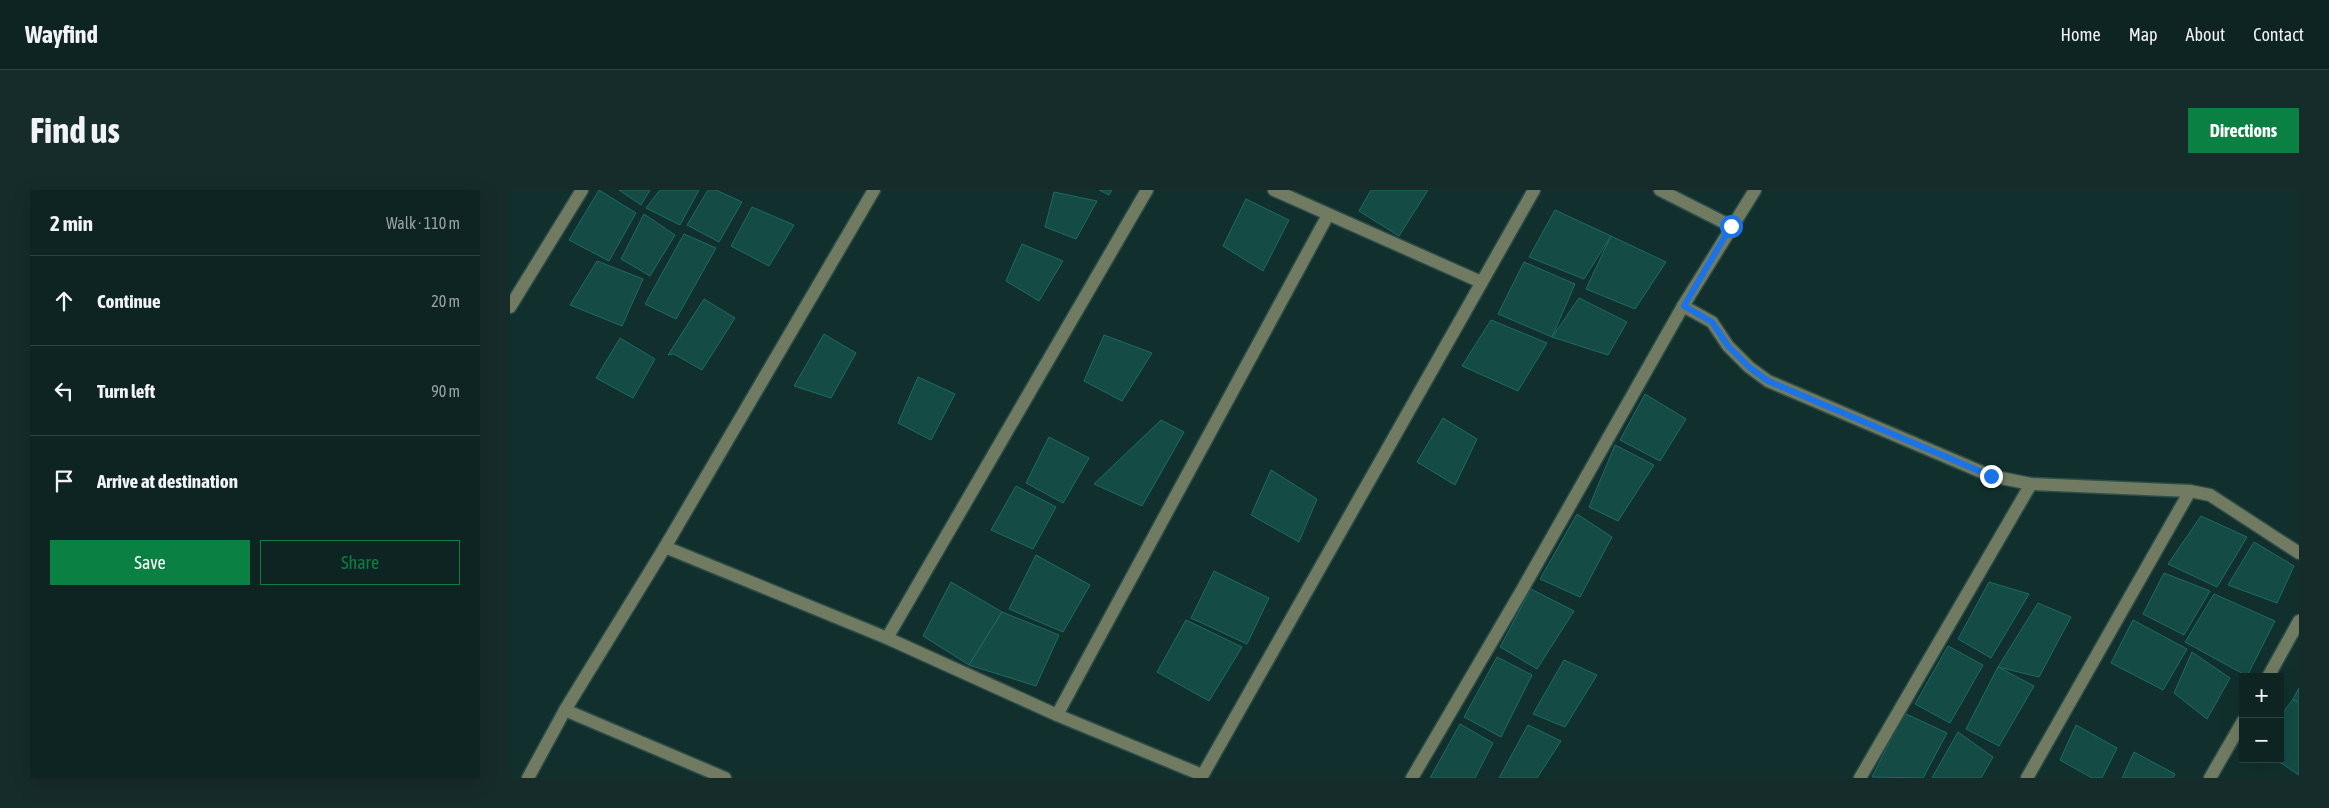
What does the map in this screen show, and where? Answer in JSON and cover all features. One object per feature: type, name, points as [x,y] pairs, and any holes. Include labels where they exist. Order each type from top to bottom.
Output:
[{"type":"street","points":[[510,307],[582,190]]},
{"type":"street","points":[[528,778],[565,710],[665,547],[874,190]]},
{"type":"street","points":[[887,638],[1147,190]]},
{"type":"street","points":[[1274,190],[1482,282]]},
{"type":"street","points":[[665,547],[887,638],[1056,715],[1201,777],[1534,190]]},
{"type":"street","points":[[1660,190],[1731,226]]},
{"type":"street","points":[[1412,778],[1684,306],[1731,226],[1755,190]]},
{"type":"street","points":[[1056,715],[1328,215]]},
{"type":"street","points":[[1684,306],[1712,322],[1739,356],[1768,381],[1991,476],[2031,484],[2190,491],[2210,496],[2299,552]]},
{"type":"street","points":[[1860,778],[2031,484]]},
{"type":"street","points":[[2027,778],[2190,491]]},
{"type":"street","points":[[2270,673],[2299,621]]},
{"type":"street","points":[[565,710],[725,778]]},
{"type":"street","points":[[2210,778],[2239,728]]},
{"type":"building","points":[[599,190],[636,213],[609,261],[569,240]]},
{"type":"building","points":[[619,190],[650,190],[641,205]]},
{"type":"building","points":[[660,190],[699,190],[680,225],[646,208]]},
{"type":"building","points":[[708,190],[716,190],[742,202],[719,242],[687,225]]},
{"type":"building","points":[[1099,190],[1112,190],[1109,195]]},
{"type":"building","points":[[1371,190],[1428,190],[1399,236],[1359,211]]},
{"type":"building","points":[[1054,192],[1097,201],[1076,239],[1045,227]]},
{"type":"building","points":[[1246,199],[1289,220],[1263,271],[1223,246]]},
{"type":"building","points":[[752,207],[794,225],[769,266],[731,246]]},
{"type":"building","points":[[1555,210],[1611,236],[1584,279],[1529,257]]},
{"type":"building","points":[[644,214],[675,235],[650,276],[621,259]]},
{"type":"building","points":[[684,234],[716,248],[676,319],[645,304]]},
{"type":"building","points":[[1611,236],[1666,262],[1635,309],[1586,289]]},
{"type":"building","points":[[1022,244],[1063,261],[1039,301],[1006,281]]},
{"type":"building","points":[[597,261],[643,279],[622,326],[570,305]]},
{"type":"building","points":[[1524,262],[1575,284],[1552,337],[1498,314]]},
{"type":"building","points":[[1579,298],[1627,322],[1608,355],[1552,337]]},
{"type":"building","points":[[704,299],[735,318],[702,370],[674,354],[668,355]]},
{"type":"building","points":[[1491,320],[1547,343],[1518,391],[1462,366]]},
{"type":"building","points":[[824,334],[856,353],[831,398],[794,386]]},
{"type":"building","points":[[1104,335],[1152,353],[1122,401],[1084,381]]},
{"type":"building","points":[[620,338],[655,359],[633,398],[596,378]]},
{"type":"building","points":[[918,377],[955,394],[931,440],[898,423]]},
{"type":"building","points":[[1645,394],[1686,419],[1660,461],[1620,440]]},
{"type":"building","points":[[1443,418],[1477,439],[1455,485],[1417,462]]},
{"type":"building","points":[[1161,420],[1184,432],[1142,506],[1094,484]]},
{"type":"building","points":[[1049,437],[1089,458],[1063,503],[1026,483]]},
{"type":"building","points":[[1615,445],[1654,465],[1618,521],[1589,507]]},
{"type":"building","points":[[1271,470],[1317,499],[1299,542],[1251,515]]},
{"type":"building","points":[[1016,486],[1056,507],[1033,549],[991,530]]},
{"type":"building","points":[[1577,514],[1612,537],[1580,597],[1540,579]]},
{"type":"building","points":[[2201,516],[2247,537],[2217,587],[2168,564]]},
{"type":"building","points":[[2254,542],[2294,566],[2277,603],[2228,585]]},
{"type":"building","points":[[1036,555],[1090,585],[1063,632],[1009,609]]},
{"type":"building","points":[[1214,571],[1269,598],[1247,644],[1191,618]]},
{"type":"building","points":[[2164,573],[2210,591],[2184,635],[2143,614]]},
{"type":"building","points":[[951,582],[1002,612],[969,665],[923,636]]},
{"type":"building","points":[[1989,582],[2029,594],[1991,658],[1958,639]]},
{"type":"building","points":[[1531,589],[1574,611],[1537,669],[1500,647]]},
{"type":"building","points":[[2214,594],[2275,621],[2249,673],[2242,673],[2185,642]]},
{"type":"building","points":[[2038,603],[2071,617],[2039,677],[1998,667]]},
{"type":"building","points":[[1002,612],[1059,635],[1036,686],[969,665]]},
{"type":"building","points":[[1186,620],[1242,647],[1209,701],[1157,672]]},
{"type":"building","points":[[2133,620],[2187,649],[2163,690],[2111,663]]},
{"type":"building","points":[[1948,646],[1983,665],[1950,723],[1915,704]]},
{"type":"building","points":[[2192,652],[2230,678],[2207,719],[2174,693]]},
{"type":"building","points":[[1497,657],[1532,675],[1501,737],[1464,717]]},
{"type":"building","points":[[1564,660],[1597,675],[1565,727],[1533,714]]},
{"type":"building","points":[[1998,667],[2034,686],[1999,746],[1966,729]]},
{"type":"building","points":[[2299,688],[2299,702],[2293,699]]},
{"type":"building","points":[[2293,699],[2299,704],[2299,775],[2281,763],[2284,763],[2284,711]]},
{"type":"building","points":[[1904,713],[1947,733],[1923,778],[1872,777]]},
{"type":"building","points":[[1460,724],[1493,743],[1475,778],[1430,778]]},
{"type":"building","points":[[1528,725],[1561,741],[1537,778],[1499,778]]},
{"type":"building","points":[[2076,725],[2117,748],[2102,778],[2092,778],[2060,760]]},
{"type":"building","points":[[1958,732],[1993,757],[1981,778],[1932,778]]},
{"type":"building","points":[[2134,752],[2175,774],[2173,778],[2122,778]]},
{"type":"route","points":[[1731,226],[1684,306],[1712,322],[1728,346],[1749,367],[1768,381],[1991,476]]}]
